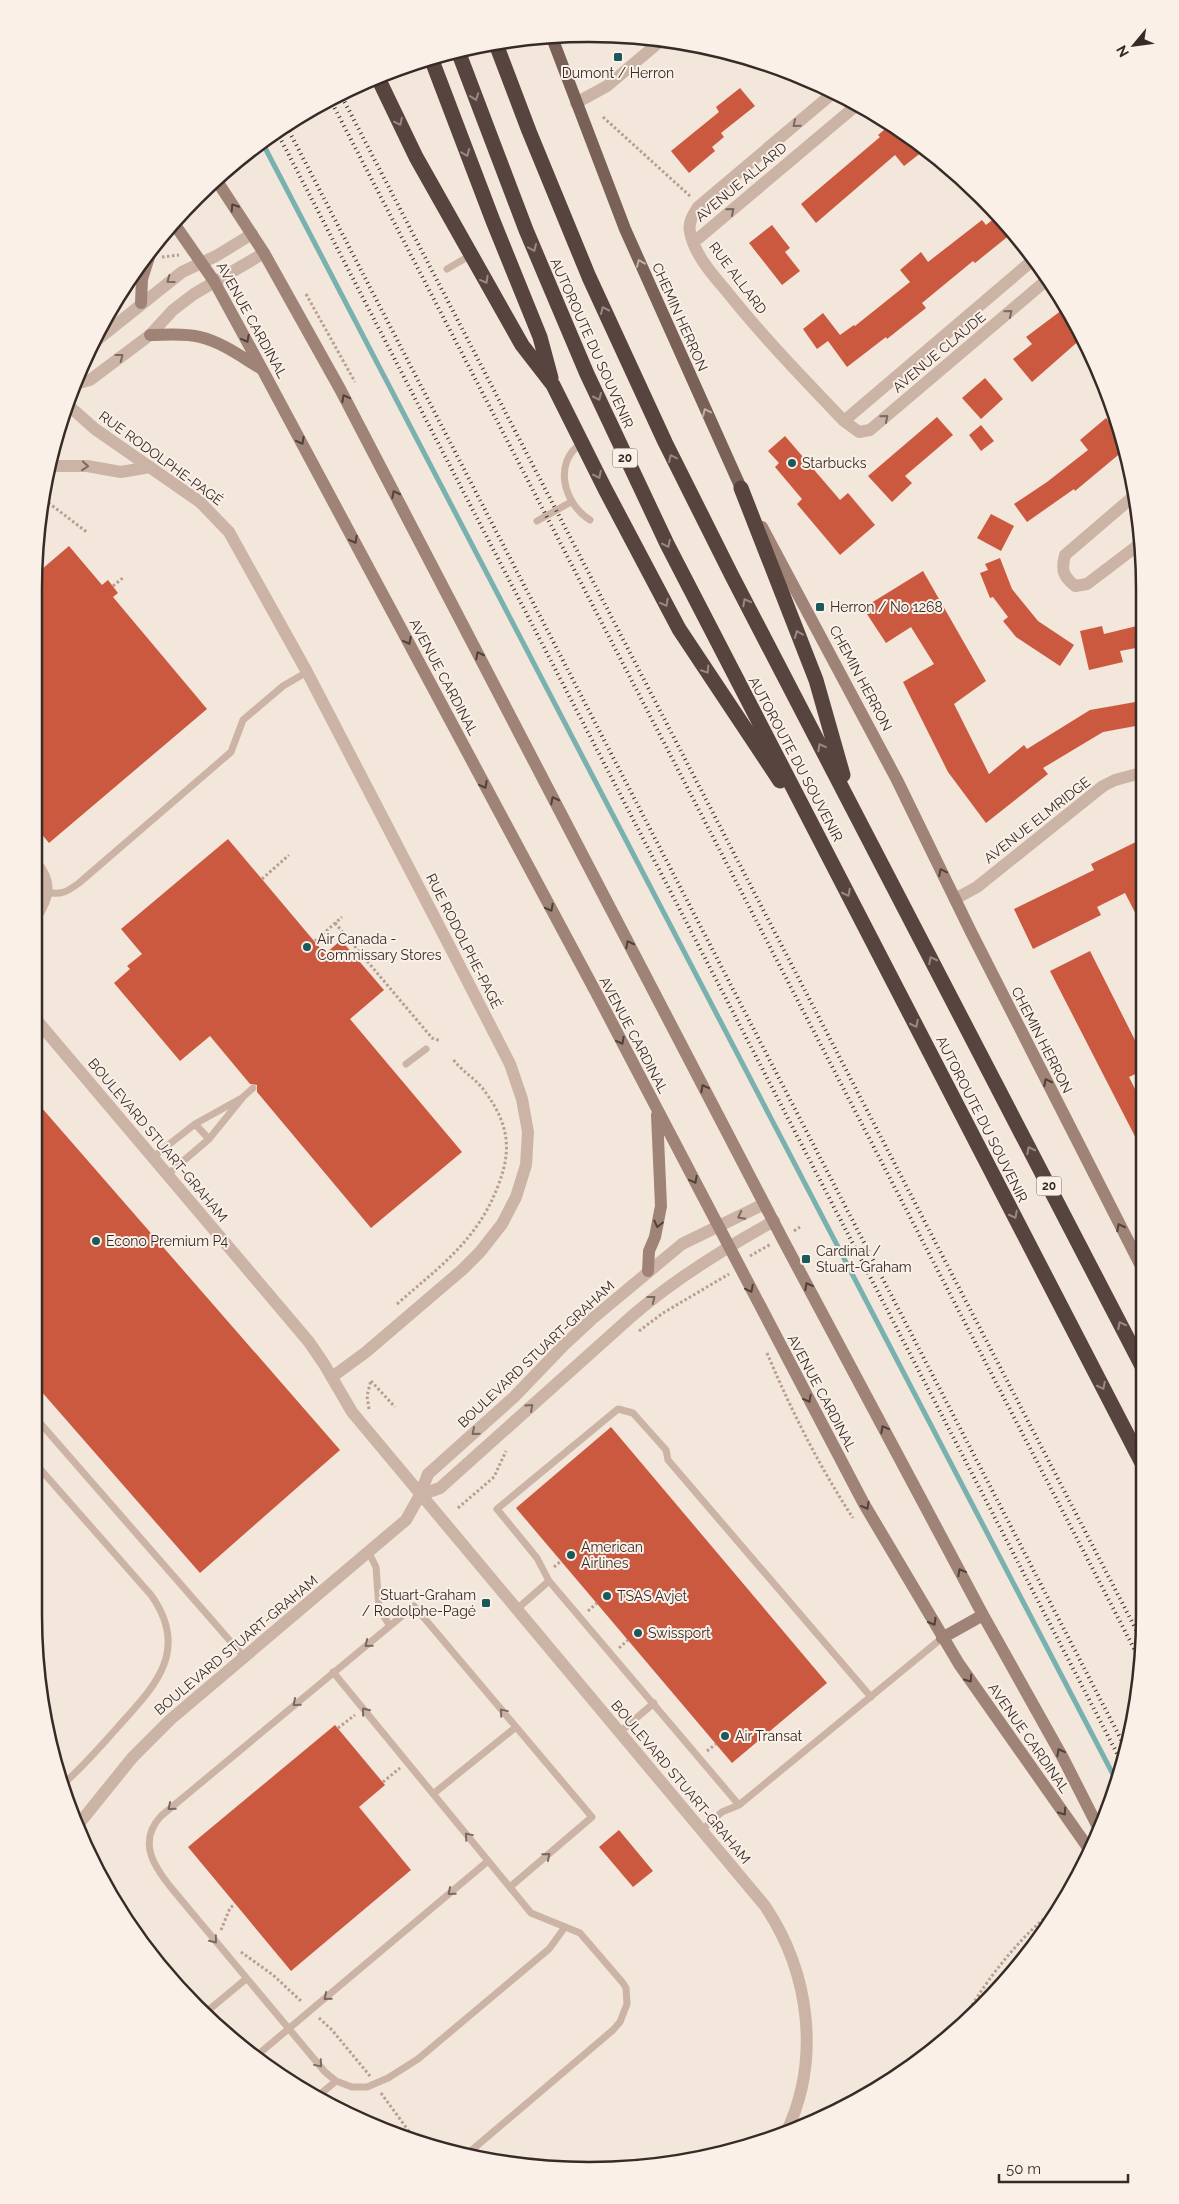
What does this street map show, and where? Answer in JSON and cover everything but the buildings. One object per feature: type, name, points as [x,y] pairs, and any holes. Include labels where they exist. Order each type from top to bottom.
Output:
[{"type":"highway","name":"AUTOROUTE DU SOUVENIR","points":[[499,50],[574,241],[641,392],[692,497],[1136,1354]]},
{"type":"highway","name":"AUTOROUTE DU SOUVENIR","points":[[461,58],[526,230],[624,456],[692,596],[1136,1450]]},
{"type":"highway","points":[[434,66],[540,337],[553,385]]},
{"type":"highway","points":[[381,84],[412,150],[522,345],[553,385],[679,629],[825,850]]},
{"type":"highway","points":[[741,488],[816,680],[852,805]]},
{"type":"main road","name":"CHEMIN HERRON","points":[[554,44],[629,238],[741,488],[892,771],[1136,1256]]},
{"type":"main road","name":"AVENUE CARDINAL","points":[[220,186],[264,253],[356,419],[764,1204],[984,1615],[1063,1758],[1096,1822]]},
{"type":"main road","name":"AVENUE CARDINAL","points":[[178,229],[214,281],[262,369],[657,1110],[842,1463],[942,1638],[1086,1844]]},
{"type":"main road","points":[[141,303],[142,279],[149,267]]},
{"type":"main road","points":[[150,335],[180,334],[202,337],[215,342],[262,369]]},
{"type":"main road","points":[[648,1271],[649,1251],[661,1206],[657,1110]]},
{"type":"main road","points":[[942,1638],[984,1615]]},
{"type":"street","points":[[576,103],[607,86],[654,46]]},
{"type":"street","name":"AVENUE ALLARD","points":[[828,97],[698,207],[690,222],[690,231],[694,242],[851,110]]},
{"type":"street","points":[[109,329],[182,272],[216,256],[252,234]]},
{"type":"street","name":"RUE ALLARD","points":[[694,242],[707,267],[759,332]]},
{"type":"street","points":[[83,382],[90,380],[150,335],[174,310],[214,281],[264,253]]},
{"type":"street","name":"AVENUE CLAUDE","points":[[844,421],[1028,264]]},
{"type":"street","name":"AVENUE CLAUDE","points":[[759,332],[844,421],[859,432],[870,430],[1042,284]]},
{"type":"street","name":"RUE RODOLPHE-PAGÉ","points":[[73,410],[95,429],[200,502],[229,532],[307,672],[510,1064],[522,1099],[529,1148],[516,1197],[502,1224],[480,1252],[366,1352],[332,1377]]},
{"type":"street","points":[[57,466],[87,466],[121,472],[150,467]]},
{"type":"street","points":[[1129,500],[1065,556],[1062,568],[1066,579],[1075,586],[1087,584],[1134,548]]},
{"type":"street","name":"AVENUE ELMRIDGE","points":[[955,899],[977,887],[1103,786],[1115,780],[1136,774]]},
{"type":"street","points":[[43,873],[45,876],[46,892],[43,904]]},
{"type":"street","name":"BOULEVARD STUART-GRAHAM","points":[[43,1028],[309,1342],[332,1377]]},
{"type":"street","name":"BOULEVARD STUART-GRAHAM","points":[[82,1819],[106,1788],[151,1738],[406,1520],[420,1495],[428,1474],[514,1398],[577,1333],[648,1271],[691,1238],[764,1204]]},
{"type":"street","points":[[332,1377],[352,1412],[420,1495],[440,1488],[645,1305],[689,1271],[774,1221]]},
{"type":"street","name":"BOULEVARD STUART-GRAHAM","points":[[420,1495],[757,1895],[773,1918],[789,1948],[798,1974],[805,2005],[806,2049],[802,2082],[789,2124]]},
{"type":"lane","points":[[448,269],[471,255]]},
{"type":"lane","points":[[582,443],[570,454],[564,472],[567,492],[571,502],[577,510],[590,520]]},
{"type":"lane","points":[[538,521],[571,502]]},
{"type":"lane","points":[[46,892],[56,895],[64,893],[79,883],[231,752],[243,720],[283,686],[307,672]]},
{"type":"lane","points":[[406,1064],[426,1048]]},
{"type":"lane","points":[[153,1157],[195,1124],[254,1088]]},
{"type":"lane","points":[[168,1174],[209,1139],[243,1096]]},
{"type":"lane","points":[[195,1124],[209,1139]]},
{"type":"lane","points":[[739,1805],[549,1581],[538,1558],[497,1509],[618,1409],[633,1413],[666,1450],[668,1460],[870,1697]]},
{"type":"lane","points":[[43,1426],[245,1658]]},
{"type":"lane","points":[[43,1472],[151,1595],[161,1612],[167,1632],[168,1644],[164,1668],[152,1689],[83,1766],[68,1779]]},
{"type":"lane","points":[[369,1553],[376,1567],[380,1609],[390,1626]]},
{"type":"lane","points":[[517,1609],[549,1581]]},
{"type":"lane","points":[[510,1887],[592,1817],[414,1606],[161,1816],[155,1822],[149,1836],[149,1844],[154,1862],[165,1880],[325,2072],[336,2081],[352,2087],[367,2087],[388,2078],[418,2059],[549,1949],[565,1927]]},
{"type":"lane","points":[[702,1830],[722,1812],[739,1805],[942,1638]]},
{"type":"lane","points":[[333,1672],[531,1913],[580,1933],[623,1983],[628,1994],[625,2013],[620,2022],[603,2041],[473,2149]]},
{"type":"lane","points":[[620,1732],[654,1703]]},
{"type":"lane","points":[[433,1794],[516,1727]]},
{"type":"lane","points":[[262,2051],[488,1861]]},
{"type":"lane","points":[[211,2008],[246,1979]]},
{"type":"lane","points":[[323,2092],[336,2081]]},
{"type":"path","points":[[603,117],[694,199]]},
{"type":"path","points":[[157,256],[179,255]]},
{"type":"path","points":[[49,504],[88,533]]},
{"type":"path","points":[[113,586],[124,577]]},
{"type":"path","points":[[262,879],[289,855]]},
{"type":"path","points":[[315,941],[342,917]]},
{"type":"path","points":[[335,923],[432,1038],[441,1041]]},
{"type":"path","points":[[391,1309],[460,1249],[477,1228],[489,1209],[508,1152],[502,1124],[486,1092],[461,1070],[452,1058]]},
{"type":"path","points":[[638,1332],[663,1313],[728,1275],[746,1258],[800,1228]]},
{"type":"path","points":[[370,1412],[367,1396],[371,1380],[395,1407]]},
{"type":"path","points":[[458,1508],[494,1477],[505,1452]]},
{"type":"path","points":[[338,1728],[363,1709]]},
{"type":"path","points":[[383,1782],[407,1762]]},
{"type":"path","points":[[975,2002],[1015,1947],[1039,1925]]},
{"type":"waterway","points":[[266,150],[1112,1773]]},
{"type":"railway","points":[[344,101],[1136,1629]]},
{"type":"railway","points":[[334,106],[1135,1650]]},
{"type":"railway","points":[[290,133],[1122,1740]]},
{"type":"railway","points":[[281,139],[1118,1756]]},
{"type":"place","name":"Dumont / Herron","points":[[618,57]]},
{"type":"place","name":"Starbucks","points":[[792,463]]},
{"type":"place","name":"Herron / No 1268","points":[[820,607]]},
{"type":"place","name":"Air Canada - Commissary Stores","points":[[307,947]]},
{"type":"place","name":"Econo Premium P4","points":[[96,1241]]},
{"type":"place","name":"Cardinal / Stuart-Graham","points":[[806,1259]]},
{"type":"place","name":"American Airlines","points":[[571,1555]]},
{"type":"place","name":"TSAS Avjet","points":[[607,1596]]},
{"type":"place","name":"Stuart-Graham / Rodolphe-Pagé","points":[[486,1603]]},
{"type":"place","name":"Swissport","points":[[638,1633]]},
{"type":"place","name":"Air Transat","points":[[725,1736]]}]
